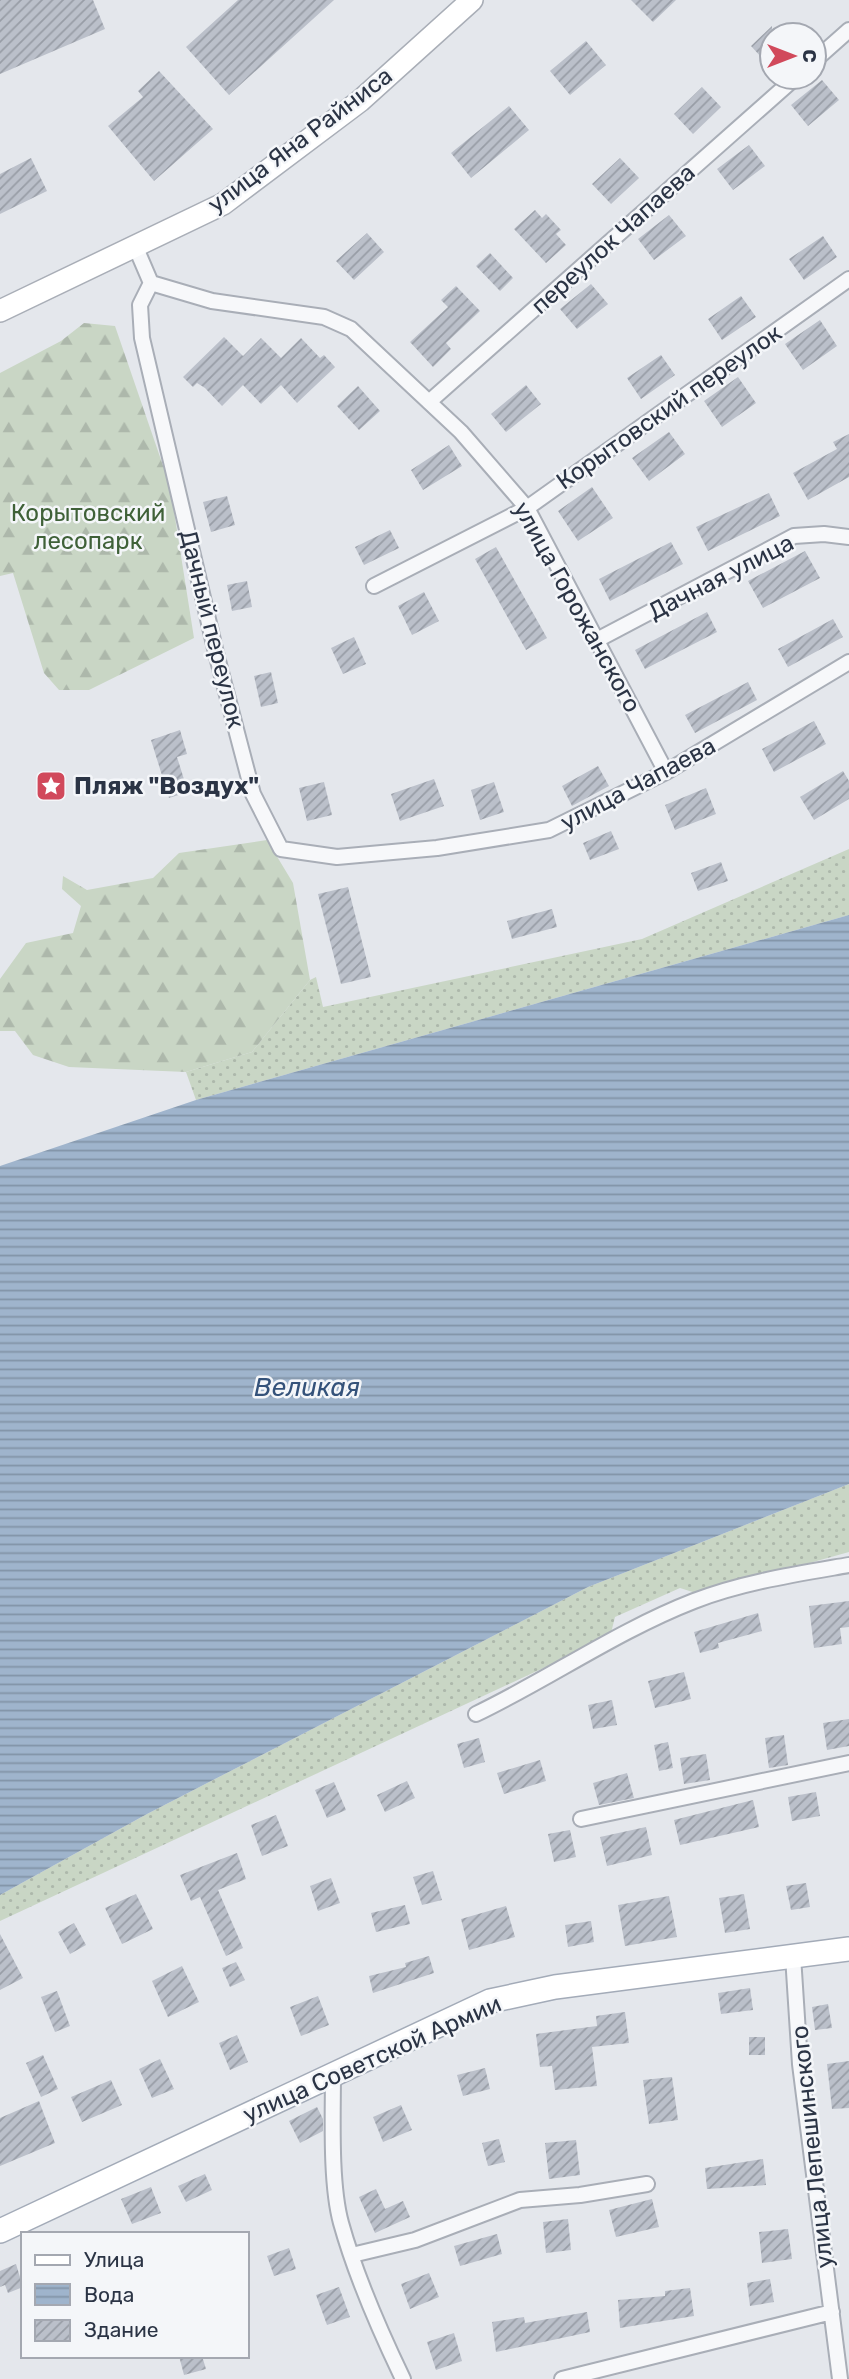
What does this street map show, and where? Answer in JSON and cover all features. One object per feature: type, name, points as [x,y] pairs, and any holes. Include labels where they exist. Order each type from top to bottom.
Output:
[{"type":"main road","name":"улица Советской Армии","points":[[0,2231],[152,2162],[333,2072],[490,2001],[555,1987],[849,1949]]},
{"type":"street","name":"улица Яна Райниса","points":[[0,311],[223,204],[360,101],[472,0]]},
{"type":"street","points":[[828,49],[849,30]]},
{"type":"street","name":"переулок Чапаева","points":[[429,402],[780,91]]},
{"type":"street","points":[[136,248],[151,283]]},
{"type":"street","name":"Корытовский переулок","points":[[373,586],[527,508],[849,279]]},
{"type":"street","name":"улица Горожанского","points":[[151,283],[212,301],[324,317],[351,329],[461,432],[527,508],[666,772]]},
{"type":"street","name":"Дачный переулок","points":[[151,283],[140,305],[145,351],[216,653],[250,781],[281,849]]},
{"type":"street","name":"Дачная улица","points":[[597,640],[794,536],[824,534],[849,537]]},
{"type":"street","name":"улица Чапаева","points":[[281,849],[337,857],[436,848],[549,830],[666,772],[849,662]]},
{"type":"street","points":[[476,1714],[532,1687],[635,1627],[695,1601],[780,1577],[849,1565]]},
{"type":"street","points":[[581,1819],[849,1763]]},
{"type":"street","name":"улица Лепешинского","points":[[793,1956],[801,2072],[840,2379]]},
{"type":"street","points":[[333,2072],[334,2141],[340,2221],[378,2329],[403,2379]]},
{"type":"street","points":[[352,2255],[415,2240],[520,2200],[580,2195],[647,2184]]},
{"type":"street","points":[[562,2379],[832,2312]]},
{"type":"green space","name":"Корытовский лесопарк","points":[[84,323],[115,326],[170,486],[194,638],[89,690],[59,690],[44,673],[13,573],[0,576],[0,373],[61,341]]},
{"type":"green space","points":[[267,840],[293,883],[310,980],[252,1052],[186,1072],[69,1067],[33,1055],[15,1031],[0,1031],[0,979],[26,943],[73,933],[81,906],[62,889],[63,876],[87,890],[153,878],[179,853]]},
{"type":"green space","points":[[849,849],[849,915],[196,1100],[186,1072],[252,1052],[310,980],[316,977],[323,1007],[642,939]]},
{"type":"green space","points":[[849,1484],[849,1552],[699,1594],[680,1588],[615,1617],[610,1637],[0,1921],[0,1895],[147,1814],[588,1587]]},
{"type":"water","name":"Великая","points":[[849,915],[849,1484],[588,1587],[147,1814],[0,1895],[0,1166],[196,1100]]},
{"type":"building","points":[[0,0],[93,0],[105,29],[0,74]]},
{"type":"building","points":[[238,0],[334,0],[229,95],[186,47]]},
{"type":"building","points":[[631,0],[676,0],[653,22]]},
{"type":"building","points":[[758,39],[758,54],[751,46]]},
{"type":"building","points":[[586,41],[606,65],[570,95],[550,71]]},
{"type":"building","points":[[159,71],[213,129],[154,181],[108,126],[143,97],[138,91]]},
{"type":"building","points":[[702,87],[721,107],[693,134],[674,114]]},
{"type":"building","points":[[828,87],[839,100],[808,126],[791,105],[808,91],[828,91]]},
{"type":"building","points":[[509,106],[529,130],[471,178],[451,153]]},
{"type":"building","points":[[749,145],[765,166],[733,190],[717,169]]},
{"type":"building","points":[[31,158],[47,191],[0,214],[0,174]]},
{"type":"building","points":[[620,158],[639,178],[611,204],[592,184]]},
{"type":"building","points":[[535,210],[542,218],[546,214],[561,230],[556,234],[566,245],[546,263],[514,229]]},
{"type":"building","points":[[669,215],[686,236],[654,260],[638,239]]},
{"type":"building","points":[[367,233],[384,252],[354,280],[336,261]]},
{"type":"building","points":[[823,236],[837,257],[804,280],[789,259]]},
{"type":"building","points":[[490,253],[513,278],[500,291],[476,266]]},
{"type":"building","points":[[591,284],[608,304],[577,329],[560,309]]},
{"type":"building","points":[[456,286],[480,311],[446,343],[451,349],[433,367],[410,342],[448,307],[441,300]]},
{"type":"building","points":[[741,296],[756,317],[722,340],[708,319]]},
{"type":"building","points":[[820,320],[837,346],[803,370],[785,344]]},
{"type":"building","points":[[224,337],[243,356],[261,338],[281,358],[301,338],[320,358],[324,355],[335,367],[297,403],[281,385],[261,404],[243,385],[222,406],[205,388],[197,383],[193,387],[183,377]]},
{"type":"building","points":[[661,355],[675,375],[641,399],[627,378]]},
{"type":"building","points":[[738,377],[756,403],[722,427],[704,401]]},
{"type":"building","points":[[526,385],[541,404],[506,432],[491,414]]},
{"type":"building","points":[[358,386],[380,411],[359,430],[337,406]]},
{"type":"building","points":[[669,432],[685,454],[649,481],[632,458]]},
{"type":"building","points":[[849,434],[849,477],[808,500],[793,473],[837,449],[833,442]]},
{"type":"building","points":[[449,445],[462,466],[423,490],[411,470]]},
{"type":"building","points":[[592,487],[613,518],[578,541],[558,511]]},
{"type":"building","points":[[769,493],[780,516],[708,551],[696,527]]},
{"type":"building","points":[[227,496],[235,525],[211,532],[203,502]]},
{"type":"building","points":[[390,530],[399,548],[364,565],[355,547]]},
{"type":"building","points":[[671,542],[683,564],[610,601],[599,579]]},
{"type":"building","points":[[496,547],[547,638],[526,650],[475,559]]},
{"type":"building","points":[[805,551],[820,578],[763,608],[748,581]]},
{"type":"building","points":[[247,581],[252,607],[232,611],[227,585]]},
{"type":"building","points":[[424,592],[439,621],[412,635],[398,606]]},
{"type":"building","points":[[707,612],[717,632],[645,669],[635,650]]},
{"type":"building","points":[[833,619],[843,637],[788,667],[778,649]]},
{"type":"building","points":[[354,637],[366,664],[343,674],[331,648]]},
{"type":"building","points":[[271,672],[278,703],[261,707],[254,676]]},
{"type":"building","points":[[748,682],[757,700],[695,733],[685,715]]},
{"type":"building","points":[[814,721],[826,744],[774,772],[762,749]]},
{"type":"building","points":[[180,730],[187,754],[177,757],[188,792],[169,798],[151,740]]},
{"type":"building","points":[[598,766],[609,786],[572,806],[562,786]]},
{"type":"building","points":[[843,771],[849,781],[849,799],[814,820],[800,797]]},
{"type":"building","points":[[434,779],[444,806],[400,821],[391,794]]},
{"type":"building","points":[[324,782],[332,815],[307,821],[299,788]]},
{"type":"building","points":[[494,782],[504,812],[480,820],[471,790]]},
{"type":"building","points":[[706,788],[716,814],[675,830],[665,805]]},
{"type":"building","points":[[611,831],[619,849],[590,860],[583,843]]},
{"type":"building","points":[[721,862],[728,881],[698,891],[691,873]]},
{"type":"building","points":[[348,887],[371,977],[341,984],[318,894]]},
{"type":"building","points":[[552,909],[557,927],[512,939],[507,921]]},
{"type":"building","points":[[849,1601],[849,1627],[840,1628],[842,1644],[814,1648],[809,1606]]},
{"type":"building","points":[[758,1613],[762,1631],[718,1643],[719,1648],[700,1653],[694,1632]]},
{"type":"building","points":[[684,1672],[691,1699],[655,1708],[648,1681]]},
{"type":"building","points":[[612,1700],[617,1725],[593,1729],[588,1705]]},
{"type":"building","points":[[849,1719],[849,1746],[827,1750],[823,1723]]},
{"type":"building","points":[[784,1735],[788,1765],[769,1768],[765,1738]]},
{"type":"building","points":[[479,1738],[485,1762],[464,1768],[457,1744]]},
{"type":"building","points":[[668,1742],[673,1768],[659,1771],[654,1745]]},
{"type":"building","points":[[706,1754],[710,1780],[684,1784],[680,1758]]},
{"type":"building","points":[[540,1760],[546,1781],[504,1794],[497,1773]]},
{"type":"building","points":[[627,1773],[634,1798],[599,1805],[593,1783]]},
{"type":"building","points":[[407,1781],[415,1798],[385,1812],[377,1795]]},
{"type":"building","points":[[334,1782],[346,1810],[327,1818],[315,1790]]},
{"type":"building","points":[[816,1792],[820,1816],[792,1821],[788,1797]]},
{"type":"building","points":[[753,1800],[759,1827],[680,1845],[674,1820]]},
{"type":"building","points":[[276,1815],[288,1846],[262,1856],[251,1825]]},
{"type":"building","points":[[646,1827],[652,1855],[607,1866],[600,1837]]},
{"type":"building","points":[[570,1830],[576,1857],[554,1862],[548,1834]]},
{"type":"building","points":[[237,1853],[246,1879],[218,1890],[243,1948],[226,1956],[200,1897],[191,1901],[180,1875]]},
{"type":"building","points":[[433,1871],[442,1900],[422,1905],[413,1877]]},
{"type":"building","points":[[331,1878],[340,1903],[318,1911],[310,1886]]},
{"type":"building","points":[[806,1883],[810,1907],[791,1910],[786,1886]]},
{"type":"building","points":[[136,1894],[153,1929],[122,1944],[105,1908]]},
{"type":"building","points":[[744,1894],[750,1929],[725,1933],[719,1898]]},
{"type":"building","points":[[669,1896],[677,1937],[625,1946],[618,1905]]},
{"type":"building","points":[[405,1905],[410,1924],[376,1932],[371,1913]]},
{"type":"building","points":[[506,1906],[515,1937],[469,1950],[461,1919]]},
{"type":"building","points":[[591,1921],[594,1942],[568,1947],[565,1925]]},
{"type":"building","points":[[74,1923],[86,1945],[70,1954],[58,1932]]},
{"type":"building","points":[[0,1934],[23,1978],[0,1990]]},
{"type":"building","points":[[429,1956],[434,1973],[373,1993],[369,1976],[406,1967],[405,1963]]},
{"type":"building","points":[[236,1962],[245,1980],[230,1987],[222,1968]]},
{"type":"building","points":[[182,1966],[199,2002],[168,2017],[152,1981]]},
{"type":"building","points":[[750,1988],[753,2010],[721,2014],[718,1993]]},
{"type":"building","points":[[57,1991],[70,2026],[55,2032],[41,1997]]},
{"type":"building","points":[[318,1996],[329,2025],[301,2036],[290,2007]]},
{"type":"building","points":[[828,2004],[832,2028],[815,2030],[812,2007]]},
{"type":"building","points":[[625,2012],[629,2043],[592,2047],[597,2086],[555,2090],[552,2066],[540,2067],[536,2034],[597,2026],[596,2016]]},
{"type":"building","points":[[237,2035],[248,2062],[230,2070],[219,2043]]},
{"type":"building","points":[[749,2037],[765,2037],[765,2055],[749,2055]]},
{"type":"building","points":[[43,2055],[58,2089],[41,2097],[26,2063]]},
{"type":"building","points":[[160,2059],[174,2089],[152,2098],[139,2069]]},
{"type":"building","points":[[849,2061],[849,2108],[832,2109],[827,2064]]},
{"type":"building","points":[[485,2068],[490,2089],[463,2096],[457,2075]]},
{"type":"building","points":[[672,2077],[678,2120],[649,2124],[643,2080]]},
{"type":"building","points":[[111,2080],[122,2105],[82,2122],[71,2097]]},
{"type":"building","points":[[39,2101],[55,2143],[0,2166],[0,2118]]},
{"type":"building","points":[[401,2105],[412,2130],[383,2142],[373,2117]]},
{"type":"building","points":[[317,2107],[323,2119],[323,2131],[300,2143],[289,2121]]},
{"type":"building","points":[[499,2139],[505,2162],[488,2166],[482,2143]]},
{"type":"building","points":[[576,2140],[580,2175],[549,2179],[545,2143]]},
{"type":"building","points":[[763,2159],[766,2185],[707,2189],[705,2168]]},
{"type":"building","points":[[205,2174],[212,2190],[186,2202],[178,2186]]},
{"type":"building","points":[[151,2187],[161,2213],[132,2224],[121,2199]]},
{"type":"building","points":[[376,2189],[385,2209],[403,2201],[410,2217],[375,2233],[359,2197]]},
{"type":"building","points":[[652,2199],[659,2227],[616,2237],[609,2210]]},
{"type":"building","points":[[568,2219],[571,2250],[546,2253],[543,2222]]},
{"type":"building","points":[[788,2229],[792,2259],[762,2263],[759,2232]]},
{"type":"building","points":[[497,2234],[502,2254],[460,2266],[454,2246]]},
{"type":"building","points":[[289,2248],[296,2269],[274,2276],[267,2256]]},
{"type":"building","points":[[16,2264],[21,2288],[8,2293],[5,2285],[0,2287],[0,2271]]},
{"type":"building","points":[[429,2273],[439,2297],[410,2309],[401,2284]]},
{"type":"building","points":[[770,2279],[774,2302],[750,2306],[747,2283]]},
{"type":"building","points":[[339,2287],[350,2317],[327,2325],[316,2295]]},
{"type":"building","points":[[690,2288],[694,2316],[620,2328],[618,2300],[665,2296],[665,2291]]},
{"type":"building","points":[[587,2312],[590,2332],[496,2352],[492,2322],[524,2317],[525,2323]]},
{"type":"building","points":[[454,2333],[462,2361],[436,2370],[427,2342]]},
{"type":"building","points":[[180,2358],[203,2358],[206,2369],[184,2375]]},
{"type":"place","name":"Пляж \"Воздух\"","points":[[51,786]]}]
